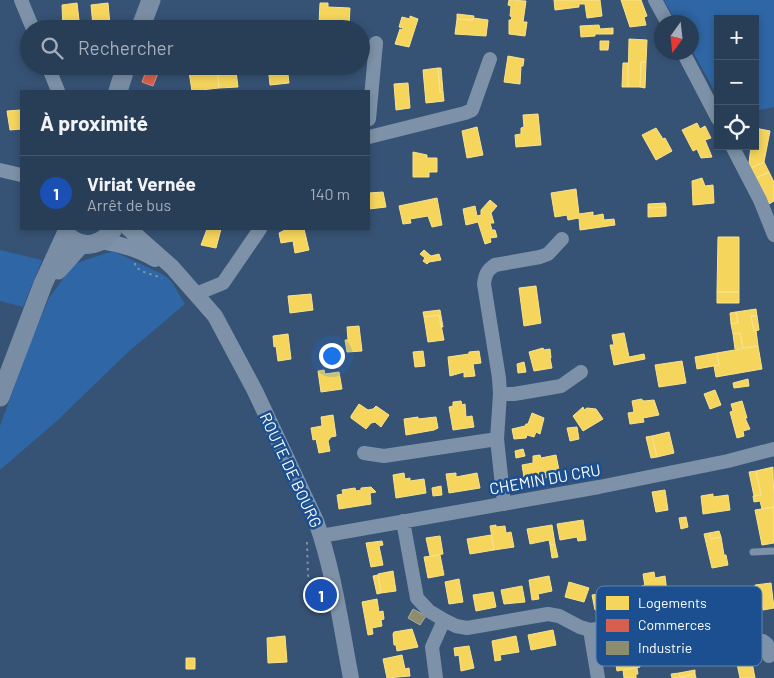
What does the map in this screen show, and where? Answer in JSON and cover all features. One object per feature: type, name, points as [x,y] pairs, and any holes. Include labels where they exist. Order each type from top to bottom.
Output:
[{"type":"main road","points":[[143,20],[151,0]]},
{"type":"main road","points":[[118,90],[123,75]]},
{"type":"main road","points":[[0,397],[43,284],[70,236],[88,245],[107,235]]},
{"type":"street","points":[[21,0],[29,20]]},
{"type":"street","points":[[655,0],[663,15]]},
{"type":"street","points":[[370,108],[376,43]]},
{"type":"street","points":[[370,137],[472,110],[490,59]]},
{"type":"street","points":[[687,60],[714,111]]},
{"type":"street","points":[[52,75],[58,90]]},
{"type":"street","points":[[734,150],[760,200],[774,235]]},
{"type":"street","points":[[0,170],[20,175]]},
{"type":"street","name":"ROUTE DE BOURG","points":[[130,230],[172,267],[196,294],[215,316],[231,344],[316,521],[314,537],[328,562],[351,678]]},
{"type":"street","points":[[196,294],[223,283],[259,230]]},
{"type":"street","name":"ROUTE DE BOURG","points":[[107,235],[120,244],[154,258],[184,281]]},
{"type":"street","points":[[504,504],[498,439],[500,394],[484,284],[485,275],[495,264],[548,254],[562,239]]},
{"type":"street","points":[[500,394],[514,394],[561,386],[581,372]]},
{"type":"street","points":[[364,452],[384,456],[498,439]]},
{"type":"street","name":"CHEMIN DU CRU","points":[[314,537],[600,487],[728,461],[774,449]]},
{"type":"street","points":[[403,521],[417,598],[429,611],[444,620],[456,626],[468,628],[553,614],[580,627],[590,630],[596,629]]},
{"type":"street","points":[[436,678],[432,647],[444,620]]},
{"type":"street","points":[[590,630],[598,678]]},
{"type":"street","points":[[762,641],[767,644],[769,656]]},
{"type":"lane","points":[[753,552],[774,551]]},
{"type":"path","points":[[136,256],[134,266],[141,271],[164,279]]},
{"type":"path","points":[[314,537],[308,575],[315,598],[326,615]]},
{"type":"shaded area","points":[[664,0],[774,0],[774,107],[759,110],[759,15],[714,15],[714,90],[698,60],[699,15],[672,15]]},
{"type":"shaded area","points":[[0,250],[42,260],[23,307],[0,301]]},
{"type":"shaded area","points":[[113,251],[164,275],[171,281],[185,304],[127,353],[58,420],[0,470],[0,426],[35,330],[49,298],[74,264]]},
{"type":"building: Logements","points":[[509,0],[526,1],[523,22],[527,22],[525,36],[509,34],[509,20],[512,17],[510,16],[511,6],[508,5]]},
{"type":"building: Logements","points":[[554,0],[600,0],[602,16],[587,18],[585,4],[579,4],[579,7],[555,10]]},
{"type":"building: Logements","points":[[621,0],[641,0],[647,16],[644,17],[646,25],[630,27]]},
{"type":"building: Logements","points":[[77,3],[79,20],[63,20],[62,5]]},
{"type":"building: Logements","points":[[108,3],[110,20],[92,20],[91,5]]},
{"type":"building: Logements","points":[[320,3],[328,3],[328,7],[350,8],[349,20],[319,20]]},
{"type":"building: Logements","points":[[457,14],[474,16],[473,20],[457,19]]},
{"type":"building: Logements","points":[[410,16],[418,19],[409,47],[395,44],[400,29],[402,30],[403,28],[399,27],[402,17],[410,19]]},
{"type":"building: Logements","points":[[473,18],[488,20],[486,36],[455,34],[457,19],[473,20]]},
{"type":"building: Logements","points":[[599,25],[600,29],[613,28],[613,34],[595,34],[595,36],[581,37],[580,26]]},
{"type":"building: Logements","points":[[629,39],[647,40],[646,62],[641,62],[640,87],[628,87]]},
{"type":"building: Logements","points":[[600,41],[609,41],[608,50],[600,50]]},
{"type":"building: Logements","points":[[508,56],[524,59],[523,66],[521,66],[520,84],[504,82]]},
{"type":"building: Logements","points":[[641,62],[646,62],[645,88],[640,87]]},
{"type":"building: Logements","points":[[623,63],[628,63],[628,87],[622,87]]},
{"type":"building: Logements","points":[[438,68],[441,68],[443,92],[440,92]]},
{"type":"building: Logements","points":[[438,68],[440,92],[443,92],[444,101],[426,103],[423,70]]},
{"type":"building: Logements","points":[[189,75],[218,75],[219,88],[192,90]]},
{"type":"building: Logements","points":[[218,75],[236,75],[238,87],[219,88]]},
{"type":"building: Logements","points":[[269,75],[288,75],[289,83],[270,85]]},
{"type":"building: Logements","points":[[408,83],[410,108],[396,110],[394,84]]},
{"type":"building: Logements","points":[[20,110],[20,129],[10,130],[7,111]]},
{"type":"building: Logements","points":[[538,114],[541,145],[516,147],[515,135],[521,134],[521,128],[524,127],[523,115]]},
{"type":"building: Logements","points":[[697,123],[700,129],[705,126],[711,138],[705,140],[712,157],[701,158],[697,149],[693,151],[682,130]]},
{"type":"building: Logements","points":[[477,127],[483,155],[467,158],[462,131]]},
{"type":"building: Logements","points":[[656,128],[663,139],[665,138],[672,151],[656,160],[642,135]]},
{"type":"building: Logements","points":[[759,129],[770,131],[764,162],[751,168],[749,163],[751,150],[759,150]]},
{"type":"building: Logements","points":[[413,152],[427,155],[427,158],[437,158],[437,172],[429,172],[429,177],[413,177]]},
{"type":"building: Logements","points":[[764,162],[769,172],[756,178],[751,168]]},
{"type":"building: Logements","points":[[769,172],[774,182],[774,201],[769,204],[756,178]]},
{"type":"building: Logements","points":[[702,178],[705,186],[713,185],[714,203],[693,205],[692,181]]},
{"type":"building: Logements","points":[[576,189],[579,214],[593,212],[593,216],[603,214],[604,220],[614,219],[615,225],[580,230],[579,218],[568,220],[567,215],[555,217],[551,193]]},
{"type":"building: Logements","points":[[383,192],[386,207],[370,209],[370,193]]},
{"type":"building: Logements","points":[[437,198],[442,225],[432,227],[428,216],[410,219],[411,223],[403,224],[399,206]]},
{"type":"building: Logements","points":[[490,200],[497,206],[491,213],[494,223],[490,223],[497,237],[490,238],[491,242],[485,244],[478,222],[466,225],[463,209],[475,206],[477,216],[481,215],[481,210]]},
{"type":"building: Logements","points":[[665,203],[666,207],[648,208],[648,204]]},
{"type":"building: Logements","points":[[666,207],[666,216],[648,217],[648,208]]},
{"type":"building: Logements","points":[[207,230],[221,230],[216,248],[201,245]]},
{"type":"building: Logements","points":[[285,230],[304,230],[309,250],[295,253],[293,241],[281,243],[279,233]]},
{"type":"building: Logements","points":[[718,237],[739,237],[739,292],[717,292]]},
{"type":"building: Logements","points":[[424,250],[431,256],[439,254],[441,260],[427,264],[423,261],[425,258],[420,254]]},
{"type":"building: Logements","points":[[536,286],[541,323],[524,326],[519,288]]},
{"type":"building: Logements","points":[[717,292],[739,292],[739,303],[717,303]]},
{"type":"building: Logements","points":[[311,294],[313,310],[290,313],[288,296]]},
{"type":"building: Logements","points":[[756,309],[757,316],[751,316],[754,331],[756,330],[758,346],[743,348],[740,333],[733,334],[731,324],[738,323],[736,312]]},
{"type":"building: Logements","points":[[440,310],[443,327],[441,327],[439,315],[424,317],[423,312]]},
{"type":"building: Logements","points":[[736,312],[738,323],[731,324],[730,313]]},
{"type":"building: Logements","points":[[439,315],[444,340],[428,342],[424,317]]},
{"type":"building: Logements","points":[[751,316],[757,316],[759,330],[754,331]]},
{"type":"building: Logements","points":[[359,326],[362,351],[347,352],[345,340],[348,340],[347,327]]},
{"type":"building: Logements","points":[[624,333],[629,357],[644,354],[645,359],[614,365],[610,345],[614,345],[612,335]]},
{"type":"building: Logements","points":[[740,333],[743,348],[735,349],[733,334]]},
{"type":"building: Logements","points":[[288,334],[291,359],[278,361],[273,336]]},
{"type":"building: Logements","points":[[758,346],[762,369],[716,377],[714,366],[719,365],[717,353]]},
{"type":"building: Logements","points":[[543,348],[544,350],[550,349],[552,368],[534,371],[529,352]]},
{"type":"building: Logements","points":[[423,351],[425,366],[415,367],[413,352]]},
{"type":"building: Logements","points":[[479,351],[481,363],[473,364],[475,376],[464,377],[464,372],[450,376],[448,357]]},
{"type":"building: Logements","points":[[717,353],[719,365],[697,369],[695,357]]},
{"type":"building: Logements","points":[[682,361],[686,383],[659,387],[655,365]]},
{"type":"building: Logements","points":[[524,362],[526,372],[518,373],[517,364]]},
{"type":"building: Logements","points":[[324,370],[325,374],[339,372],[342,389],[321,392],[318,371]]},
{"type":"building: Logements","points":[[748,379],[749,386],[734,388],[733,383]]},
{"type":"building: Logements","points":[[715,390],[721,405],[710,409],[704,394]]},
{"type":"building: Logements","points":[[641,399],[644,401],[654,400],[659,415],[643,418],[644,422],[630,424],[628,413],[634,412],[632,401]]},
{"type":"building: Logements","points":[[461,401],[462,405],[465,404],[466,417],[472,416],[474,427],[453,430],[449,407],[453,406],[453,402]]},
{"type":"building: Logements","points":[[742,401],[747,418],[745,418],[750,429],[743,431],[744,436],[737,438],[730,412],[733,411],[731,404]]},
{"type":"building: Logements","points":[[359,404],[368,410],[376,406],[389,415],[381,427],[375,422],[371,423],[366,429],[351,418]]},
{"type":"building: Logements","points":[[583,407],[584,410],[587,408],[596,409],[603,419],[583,431],[573,416]]},
{"type":"building: Logements","points":[[532,413],[544,418],[540,434],[536,432],[534,437],[527,435],[526,438],[514,439],[512,429],[528,424]]},
{"type":"building: Logements","points":[[333,415],[336,436],[331,437],[328,441],[330,451],[319,453],[316,439],[313,440],[311,428],[322,426],[321,417]]},
{"type":"building: Logements","points":[[418,417],[418,419],[436,417],[438,428],[406,435],[404,419]]},
{"type":"building: Logements","points":[[577,427],[579,439],[570,441],[567,428]]},
{"type":"building: Logements","points":[[669,432],[674,453],[657,457],[652,436]]},
{"type":"building: Logements","points":[[652,436],[657,457],[651,458],[646,437]]},
{"type":"building: Logements","points":[[523,449],[525,456],[516,458],[515,451]]},
{"type":"building: Logements","points":[[540,455],[541,458],[556,455],[559,470],[549,472],[546,478],[541,479],[537,474],[524,477],[522,465],[533,463],[533,456]]},
{"type":"building: Logements","points":[[773,467],[774,507],[762,509],[760,501],[754,502],[753,496],[761,495],[756,471]]},
{"type":"building: Logements","points":[[756,471],[761,495],[754,496],[749,472]]},
{"type":"building: Logements","points":[[404,473],[405,479],[410,478],[410,481],[424,479],[426,493],[396,498],[393,475]]},
{"type":"building: Logements","points":[[456,473],[456,477],[477,473],[480,488],[449,493],[446,474]]},
{"type":"building: Logements","points":[[441,486],[442,495],[433,496],[432,488]]},
{"type":"building: Logements","points":[[371,487],[376,492],[370,493],[371,504],[339,509],[337,495],[343,494],[342,490],[355,488],[356,491],[361,490],[361,488]]},
{"type":"building: Logements","points":[[665,490],[668,510],[656,512],[652,492]]},
{"type":"building: Logements","points":[[713,494],[713,497],[728,495],[730,510],[703,514],[701,496]]},
{"type":"building: Logements","points":[[774,507],[774,543],[762,545],[755,510]]},
{"type":"building: Logements","points":[[686,517],[688,527],[681,529],[679,518]]},
{"type":"building: Logements","points":[[583,520],[586,540],[578,541],[577,537],[560,540],[557,524]]},
{"type":"building: Logements","points":[[496,525],[496,527],[505,526],[506,533],[511,532],[514,547],[494,550],[490,526]]},
{"type":"building: Logements","points":[[552,525],[555,544],[550,545],[549,540],[530,544],[527,529]]},
{"type":"building: Logements","points":[[719,531],[721,537],[711,539],[709,533]]},
{"type":"building: Logements","points":[[709,533],[711,539],[721,537],[728,565],[712,568],[704,534]]},
{"type":"building: Logements","points":[[491,535],[494,550],[470,554],[467,539]]},
{"type":"building: Logements","points":[[440,536],[443,554],[430,556],[426,538]]},
{"type":"building: Logements","points":[[382,541],[383,545],[379,546],[383,565],[371,567],[366,543]]},
{"type":"building: Logements","points":[[555,544],[558,557],[552,558],[550,545]]},
{"type":"building: Logements","points":[[440,555],[444,575],[428,578],[424,557]]},
{"type":"building: Logements","points":[[393,571],[396,591],[381,593],[378,574]]},
{"type":"building: Logements","points":[[654,572],[655,578],[665,576],[666,586],[645,586],[643,574]]},
{"type":"building: Logements","points":[[378,575],[381,593],[377,594],[373,576]]},
{"type":"building: Logements","points":[[549,576],[552,591],[538,594],[539,599],[532,600],[529,580]]},
{"type":"building: Logements","points":[[459,579],[463,602],[449,604],[445,582]]},
{"type":"building: Logements","points":[[569,582],[589,588],[584,602],[565,597]]},
{"type":"building: Logements","points":[[771,583],[774,608],[763,610],[762,586],[755,585]]},
{"type":"building: Logements","points":[[522,586],[525,602],[504,604],[501,590]]},
{"type":"building: Logements","points":[[493,592],[496,607],[476,611],[473,595]]},
{"type":"building: Logements","points":[[596,594],[595,610],[592,595]]},
{"type":"building: Logements","points":[[377,599],[379,612],[383,611],[384,619],[381,620],[382,626],[372,628],[373,634],[368,635],[362,602]]},
{"type":"building: Logements","points":[[412,629],[418,647],[397,651],[396,645],[394,645],[394,632]]},
{"type":"building: Logements","points":[[553,630],[556,645],[531,650],[528,635]]},
{"type":"building: Logements","points":[[285,636],[287,662],[268,663],[267,638]]},
{"type":"building: Logements","points":[[516,636],[519,652],[500,655],[501,660],[495,661],[492,641]]},
{"type":"building: Logements","points":[[469,646],[474,668],[461,671],[459,655],[455,656],[454,648]]},
{"type":"building: Logements","points":[[402,655],[405,669],[409,668],[410,676],[387,678],[383,659]]},
{"type":"building: Logements","points":[[186,658],[195,658],[195,669],[186,669]]},
{"type":"building: Logements","points":[[616,666],[640,666],[640,667],[617,671]]},
{"type":"building: Logements","points":[[737,666],[753,666],[755,678],[740,678]]},
{"type":"building: Logements","points":[[637,668],[638,674],[636,674],[636,678],[624,678],[623,670]]},
{"type":"building: Logements","points":[[695,670],[695,674],[680,677],[679,673]]},
{"type":"building: Logements","points":[[679,673],[680,677],[695,674],[696,678],[672,678],[671,674]]},
{"type":"building: Commerces","points":[[145,75],[157,75],[153,86],[142,82]]},
{"type":"building: Industrie","points":[[413,609],[426,616],[420,625],[408,618]]},
{"type":"place","name":"Viriat Vernée","points":[[321,595]]}]
